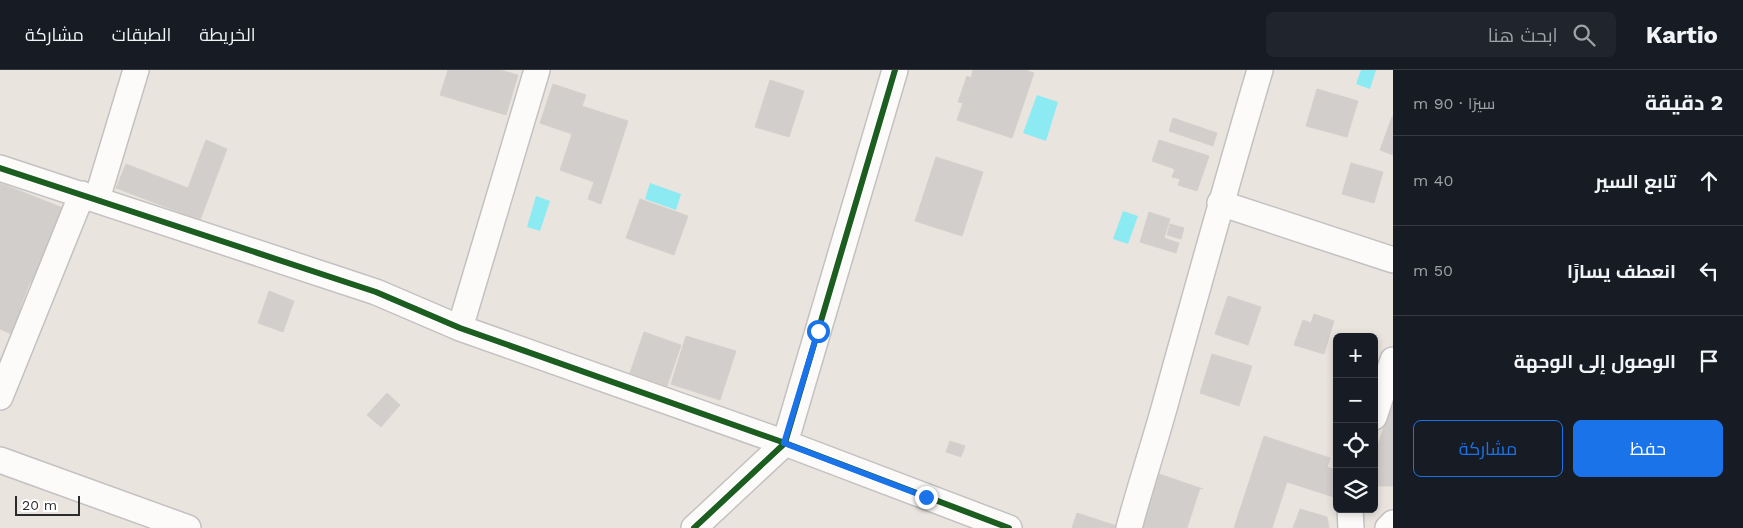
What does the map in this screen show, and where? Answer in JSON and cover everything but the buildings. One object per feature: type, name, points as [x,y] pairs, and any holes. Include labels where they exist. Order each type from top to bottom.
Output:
[{"type":"street","points":[[0,397],[90,197],[136,70]]},
{"type":"street","points":[[460,328],[538,70]]},
{"type":"street","points":[[694,528],[784,443],[895,70]]},
{"type":"street","points":[[1129,528],[1168,396],[1220,203],[1260,70]]},
{"type":"street","points":[[0,168],[376,292],[460,328],[784,443],[974,523],[1009,528]]},
{"type":"street","points":[[1220,203],[1393,260]]},
{"type":"street","points":[[1378,405],[1393,360]]},
{"type":"street","points":[[0,460],[188,528]]},
{"type":"street","points":[[1350,513],[1351,528]]},
{"type":"street","points":[[1388,528],[1393,523]]},
{"type":"water","points":[[1361,70],[1376,70],[1370,89],[1356,84]]},
{"type":"water","points":[[1037,95],[1058,102],[1046,141],[1023,133]]},
{"type":"water","points":[[650,183],[681,194],[676,210],[645,199]]},
{"type":"water","points":[[536,196],[550,201],[540,231],[527,227]]},
{"type":"water","points":[[1123,211],[1138,216],[1128,244],[1113,239]]},
{"type":"cycle path","points":[[694,528],[785,443],[895,70]]},
{"type":"cycle path","points":[[0,168],[376,292],[460,328],[785,443],[1009,528]]},
{"type":"route","points":[[818,331],[784,443],[926,497]]}]
